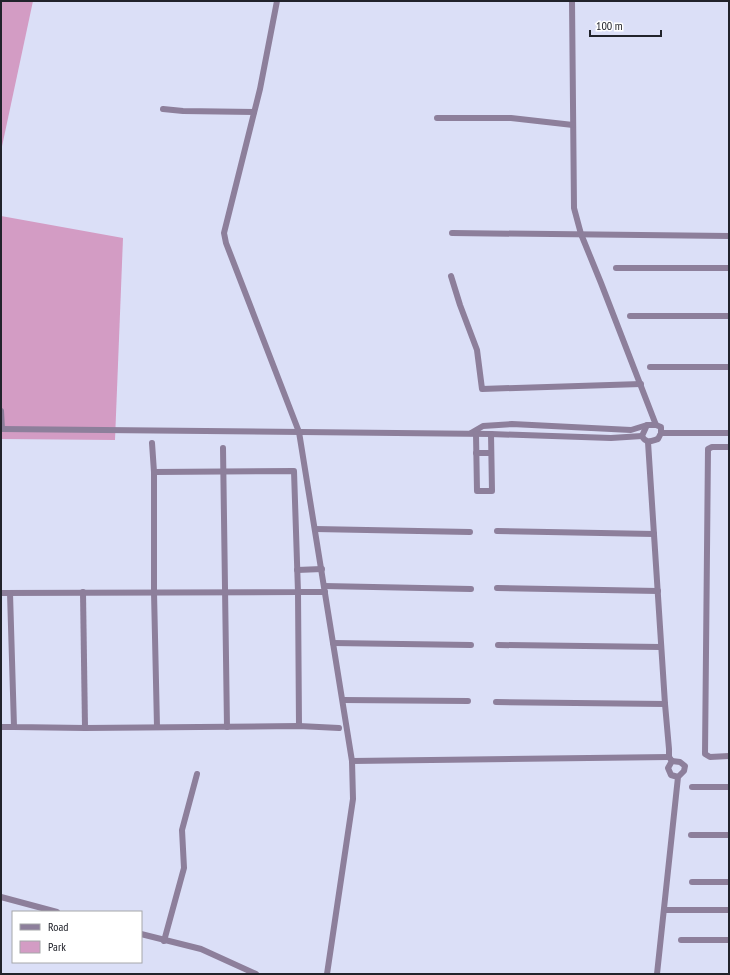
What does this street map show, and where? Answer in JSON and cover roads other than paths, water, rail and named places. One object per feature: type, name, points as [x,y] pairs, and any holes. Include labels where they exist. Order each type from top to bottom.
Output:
[{"type":"street","points":[[278,1],[260,88],[224,233],[226,243],[299,432],[352,761],[353,799],[326,974]]},
{"type":"street","points":[[572,1],[574,208],[581,234],[656,425]]},
{"type":"street","points":[[163,109],[183,111],[254,112]]},
{"type":"street","points":[[437,118],[511,118],[573,125]]},
{"type":"street","points":[[452,233],[729,236]]},
{"type":"street","points":[[616,268],[729,268]]},
{"type":"street","points":[[451,276],[477,350],[482,389],[641,384]]},
{"type":"street","points":[[630,316],[729,316]]},
{"type":"street","points":[[650,367],[729,367]]},
{"type":"street","points":[[1,411],[2,428],[491,434],[611,438],[642,436]]},
{"type":"street","points":[[472,434],[483,426],[512,424],[631,430],[647,425],[656,425],[661,427],[661,432],[658,439],[648,442]]},
{"type":"street","points":[[642,436],[647,425]]},
{"type":"street","points":[[661,432],[729,433]]},
{"type":"street","points":[[472,434],[476,453],[477,491],[492,491],[491,434]]},
{"type":"street","points":[[642,436],[644,440],[648,442]]},
{"type":"street","points":[[648,442],[661,647],[670,759],[668,768],[671,775],[678,776]]},
{"type":"street","points":[[152,443],[154,472],[154,592],[157,727]]},
{"type":"street","points":[[729,447],[712,447],[708,449],[705,754],[710,757],[729,756]]},
{"type":"street","points":[[224,448],[227,727]]},
{"type":"street","points":[[476,453],[491,453]]},
{"type":"street","points":[[154,472],[294,471],[298,570],[299,726]]},
{"type":"street","points":[[315,529],[470,532]]},
{"type":"street","points":[[497,531],[654,534]]},
{"type":"street","points":[[298,570],[322,569]]},
{"type":"street","points":[[497,588],[658,591]]},
{"type":"street","points":[[1,593],[298,592],[325,589],[471,589]]},
{"type":"street","points":[[83,592],[85,728]]},
{"type":"street","points":[[10,593],[14,727]]},
{"type":"street","points":[[333,643],[470,645]]},
{"type":"street","points":[[498,645],[661,647]]},
{"type":"street","points":[[342,700],[468,701]]},
{"type":"street","points":[[496,702],[665,704]]},
{"type":"street","points":[[1,727],[85,728],[299,726],[339,728]]},
{"type":"street","points":[[352,761],[670,759],[680,762],[685,766],[684,771],[678,776],[657,974]]},
{"type":"street","points":[[164,940],[184,868],[182,830],[197,774]]},
{"type":"street","points":[[692,787],[729,787]]},
{"type":"street","points":[[691,835],[729,835]]},
{"type":"street","points":[[692,882],[729,882]]},
{"type":"street","points":[[1,897],[53,911]]},
{"type":"street","points":[[664,910],[729,910]]},
{"type":"street","points":[[142,934],[200,949],[256,974]]},
{"type":"street","points":[[681,940],[729,940]]}]
